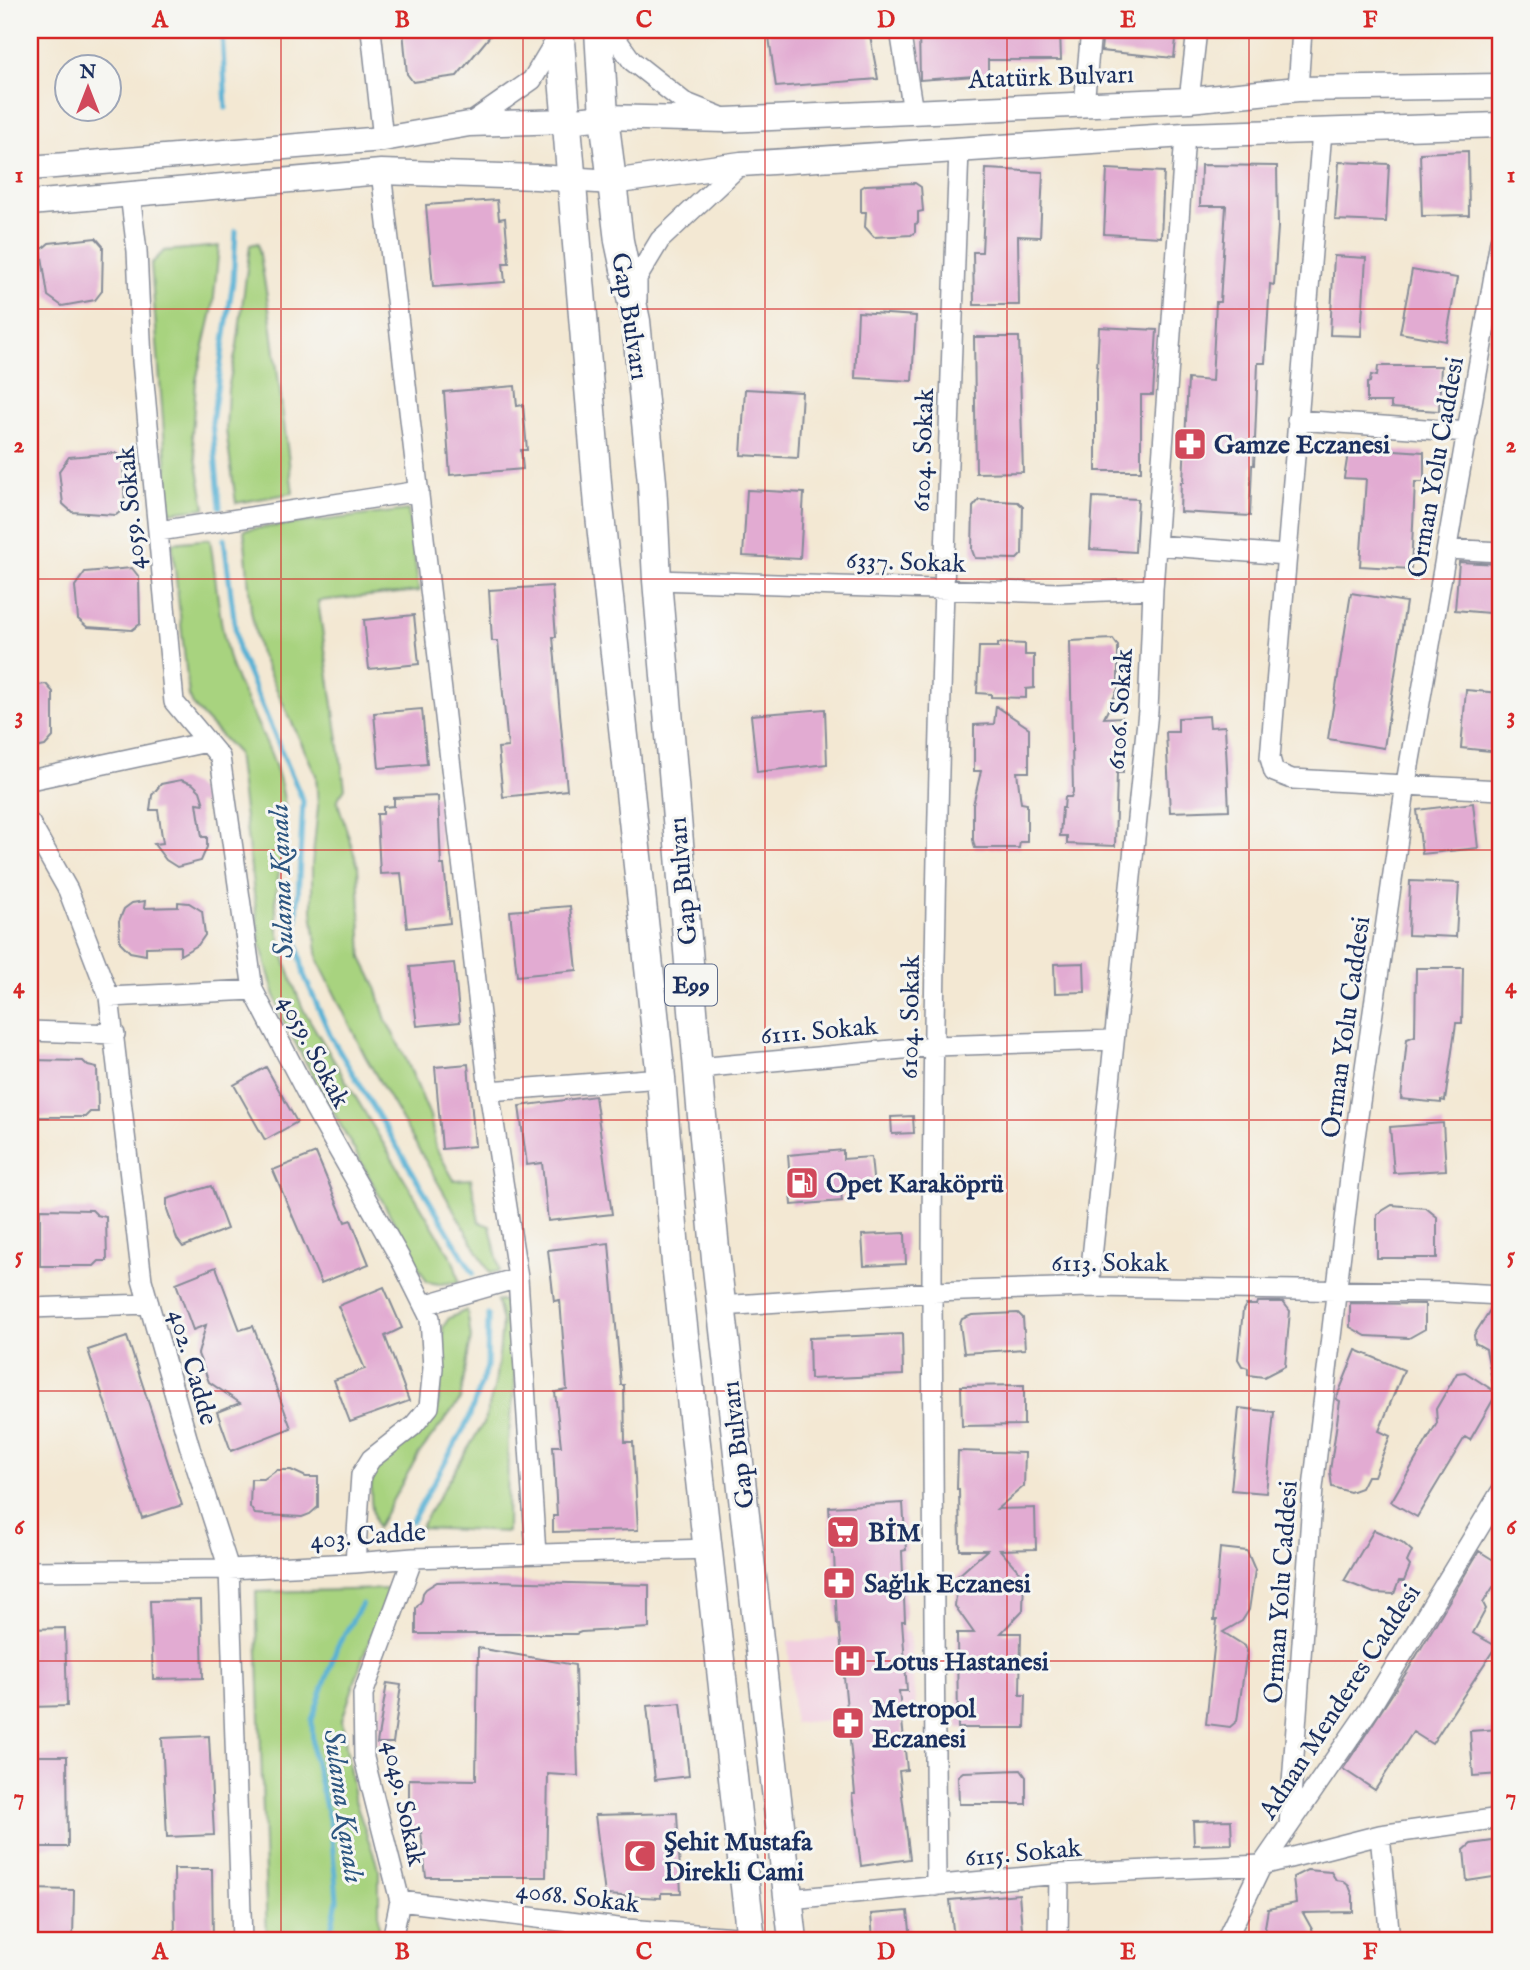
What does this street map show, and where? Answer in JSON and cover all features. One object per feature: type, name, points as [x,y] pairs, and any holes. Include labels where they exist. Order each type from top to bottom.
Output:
[{"type":"highway","name":"Gap Bulvarı","points":[[599,30],[604,117],[619,241],[636,321],[652,482],[657,580],[721,1306],[793,1940]]},
{"type":"highway","name":"Gap Bulvarı","points":[[559,32],[599,506],[661,1078],[676,1264],[750,1939]]},
{"type":"main road","name":"Atatürk Bulvarı","points":[[30,168],[383,139],[469,124],[604,117],[726,120],[1189,100],[1298,89],[1500,86]]},
{"type":"main road","points":[[30,203],[381,172],[570,178],[612,182],[741,164],[1185,135],[1500,125]]},
{"type":"street","points":[[371,30],[383,139]]},
{"type":"street","points":[[610,30],[632,61],[653,78],[684,102],[726,120]]},
{"type":"street","points":[[900,30],[913,112]]},
{"type":"street","points":[[1084,105],[1091,30]]},
{"type":"street","points":[[1189,100],[1197,30]]},
{"type":"street","points":[[1298,89],[1302,30]]},
{"type":"street","points":[[469,124],[532,80],[559,32]]},
{"type":"street","points":[[1322,131],[1270,758],[1274,772],[1292,779],[1500,790]]},
{"type":"street","name":"6106. Sokak","points":[[1089,1287],[1148,711],[1153,589],[1185,135]]},
{"type":"street","name":"6104. Sokak","points":[[936,1886],[932,1292],[934,1046],[943,589],[959,150]]},
{"type":"street","points":[[636,321],[638,278],[660,240],[741,164]]},
{"type":"street","points":[[381,172],[489,1091],[518,1278],[537,1554]]},
{"type":"street","name":"4059. Sokak","points":[[130,194],[137,251],[142,360],[174,702],[220,757],[253,990],[430,1318],[433,1368],[429,1407],[413,1426],[371,1459],[360,1475],[355,1563]]},
{"type":"street","name":"Orman Yolu Caddesi","points":[[1289,1826],[1313,1488],[1354,1144],[1406,783],[1500,241]]},
{"type":"street","points":[[1297,419],[1468,432]]},
{"type":"street","points":[[159,531],[242,516],[419,491]]},
{"type":"street","points":[[1156,545],[1286,555]]},
{"type":"street","points":[[1448,549],[1500,552]]},
{"type":"street","name":"6337. Sokak","points":[[657,580],[1058,593],[1153,589]]},
{"type":"street","points":[[30,780],[207,742]]},
{"type":"street","name":"402. Cadde","points":[[30,823],[68,890],[109,997],[142,1280],[190,1448],[229,1569],[242,1940]]},
{"type":"street","points":[[109,997],[253,990]]},
{"type":"street","points":[[30,1031],[115,1034]]},
{"type":"street","name":"6111. Sokak","points":[[698,1068],[934,1046],[1113,1040]]},
{"type":"street","points":[[489,1091],[661,1078]]},
{"type":"street","points":[[424,1305],[518,1278]]},
{"type":"street","name":"6113. Sokak","points":[[721,1306],[932,1292],[1089,1287],[1500,1295]]},
{"type":"street","points":[[30,1308],[149,1304]]},
{"type":"street","name":"Adnan Menderes Caddesi","points":[[1226,1940],[1262,1865],[1493,1524],[1500,1493]]},
{"type":"street","name":"403. Cadde","points":[[30,1571],[229,1569],[413,1558],[709,1549]]},
{"type":"street","name":"4049. Sokak","points":[[393,1940],[400,1900],[365,1758],[363,1694],[413,1558]]},
{"type":"street","name":"6115. Sokak","points":[[789,1899],[1059,1874],[1262,1865],[1380,1835],[1500,1818]]},
{"type":"street","points":[[1380,1835],[1390,1940]]},
{"type":"street","points":[[1058,1940],[1059,1874]]},
{"type":"street","name":"4068. Sokak","points":[[400,1900],[626,1935],[750,1939]]},
{"type":"shaded area","name":"Lotus Hastanesi","points":[[909,1632],[916,1713],[794,1723],[788,1642]]},
{"type":"green space","points":[[258,243],[293,493],[236,503],[226,430],[228,389],[237,346],[250,245]]},
{"type":"green space","points":[[219,246],[213,307],[196,381],[192,435],[205,508],[170,512],[151,264],[164,251]]},
{"type":"green space","points":[[408,510],[419,591],[318,601],[345,788],[337,800],[358,866],[362,958],[375,984],[386,1020],[430,1116],[436,1148],[454,1180],[471,1179],[479,1222],[490,1226],[500,1271],[490,1273],[365,1056],[318,960],[312,911],[312,865],[318,807],[316,775],[259,651],[251,611],[244,530]]},
{"type":"green space","points":[[210,539],[229,657],[269,750],[284,800],[285,823],[276,910],[287,967],[303,1009],[454,1262],[459,1282],[427,1282],[281,1017],[260,943],[237,753],[194,707],[189,696],[172,543]]},
{"type":"green space","points":[[497,1301],[511,1301],[514,1331],[515,1385],[508,1440],[507,1532],[420,1528],[484,1422],[494,1389],[499,1356],[502,1323]]},
{"type":"green space","points":[[467,1310],[471,1338],[460,1400],[418,1455],[377,1528],[371,1500],[373,1472],[438,1405],[443,1327],[449,1318]]},
{"type":"green space","points":[[390,1589],[342,1720],[354,1798],[379,1870],[379,1940],[267,1940],[256,1592]]},
{"type":"building","points":[[403,30],[495,30],[457,76],[413,82],[407,74]]},
{"type":"building","points":[[768,30],[869,30],[878,79],[776,87]]},
{"type":"building","points":[[919,30],[1060,30],[1061,60],[988,60],[988,75],[920,80]]},
{"type":"building","points":[[1103,30],[1177,30],[1174,58],[1101,51]]},
{"type":"building","points":[[1468,151],[1469,215],[1422,216],[1420,153]]},
{"type":"building","points":[[1339,162],[1389,164],[1386,222],[1335,220]]},
{"type":"building","points":[[1201,165],[1277,166],[1278,227],[1274,285],[1270,284],[1265,363],[1258,363],[1250,516],[1180,512],[1188,379],[1212,381],[1216,302],[1220,302],[1226,206],[1200,206]]},
{"type":"building","points":[[986,169],[1043,172],[1040,237],[1018,236],[1019,305],[974,305],[973,252],[982,252]]},
{"type":"building","points":[[1107,169],[1164,172],[1161,237],[1104,234]]},
{"type":"building","points":[[915,183],[921,187],[923,211],[918,212],[915,232],[911,235],[874,237],[865,227],[866,212],[861,212],[861,188],[866,185]]},
{"type":"building","points":[[497,200],[499,219],[505,218],[509,263],[503,263],[505,282],[433,287],[426,205]]},
{"type":"building","points":[[96,238],[103,246],[102,291],[95,300],[62,306],[48,296],[41,250],[49,243]]},
{"type":"building","points":[[1334,256],[1366,258],[1361,336],[1330,335]]},
{"type":"building","points":[[1412,270],[1457,278],[1446,341],[1400,333]]},
{"type":"building","points":[[858,312],[916,316],[912,381],[855,378]]},
{"type":"building","points":[[1099,327],[1157,330],[1153,395],[1141,395],[1141,471],[1096,471]]},
{"type":"building","points":[[974,337],[1019,337],[1023,472],[976,473]]},
{"type":"building","points":[[1378,366],[1441,366],[1439,411],[1391,408],[1391,402],[1367,402],[1367,383],[1370,382],[1371,375],[1377,376]]},
{"type":"building","points":[[515,386],[517,406],[523,405],[527,450],[521,450],[523,469],[450,475],[444,392]]},
{"type":"building","points":[[745,389],[802,392],[798,458],[741,455]]},
{"type":"building","points":[[1349,447],[1424,452],[1424,482],[1415,482],[1411,569],[1360,566],[1366,479],[1344,478]]},
{"type":"building","points":[[116,453],[123,461],[125,508],[116,515],[72,512],[63,504],[59,471],[69,457]]},
{"type":"building","points":[[747,490],[804,493],[800,559],[743,556]]},
{"type":"building","points":[[1093,497],[1138,499],[1135,552],[1090,549]]},
{"type":"building","points":[[979,500],[1018,502],[1023,507],[1022,554],[1017,559],[975,558],[972,550],[973,507]]},
{"type":"building","points":[[1459,562],[1500,564],[1500,614],[1455,610]]},
{"type":"building","points":[[132,568],[139,577],[140,624],[132,630],[87,627],[78,619],[75,586],[85,572]]},
{"type":"building","points":[[552,586],[556,637],[553,637],[567,790],[503,797],[498,748],[508,747],[498,641],[492,641],[489,590]]},
{"type":"building","points":[[1351,593],[1406,602],[1384,748],[1328,739]]},
{"type":"building","points":[[414,615],[419,664],[369,669],[364,620]]},
{"type":"building","points":[[1113,639],[1118,646],[1118,689],[1104,718],[1122,717],[1123,773],[1117,773],[1115,846],[1067,844],[1067,836],[1060,836],[1065,797],[1071,797],[1073,792],[1070,641]]},
{"type":"building","points":[[998,643],[1025,644],[1025,655],[1034,655],[1034,688],[1026,689],[1026,698],[991,697],[991,694],[977,693],[979,647],[998,647]]},
{"type":"building","points":[[46,684],[53,692],[53,737],[45,746],[30,749],[30,686]]},
{"type":"building","points":[[1466,690],[1500,693],[1500,752],[1461,748]]},
{"type":"building","points":[[996,706],[1029,728],[1029,772],[1017,772],[1021,803],[1027,804],[1027,842],[1020,842],[1019,848],[975,848],[973,840],[973,805],[981,771],[974,771],[974,725],[994,724]]},
{"type":"building","points":[[422,709],[427,764],[379,768],[374,713]]},
{"type":"building","points":[[825,709],[827,764],[757,772],[751,715]]},
{"type":"building","points":[[1209,716],[1210,727],[1225,726],[1229,810],[1170,812],[1166,732],[1178,732],[1178,718]]},
{"type":"building","points":[[181,780],[193,784],[200,791],[204,804],[197,803],[202,837],[207,837],[207,847],[201,861],[177,867],[166,860],[154,844],[163,843],[158,810],[150,810],[152,795],[161,784]]},
{"type":"building","points":[[438,796],[441,865],[444,865],[450,923],[407,928],[401,873],[380,874],[377,814],[383,814],[383,807],[394,806],[394,798]]},
{"type":"building","points":[[1473,803],[1478,848],[1422,854],[1417,810]]},
{"type":"building","points":[[1410,881],[1459,883],[1456,937],[1408,935]]},
{"type":"building","points":[[145,901],[144,908],[178,907],[178,902],[189,903],[202,911],[205,935],[198,945],[180,955],[180,946],[146,947],[146,955],[130,952],[120,942],[119,921],[124,909],[132,903]]},
{"type":"building","points":[[570,906],[577,970],[517,976],[510,911]]},
{"type":"building","points":[[454,963],[460,1022],[417,1026],[410,967]]},
{"type":"building","points":[[1084,963],[1085,992],[1055,993],[1054,964]]},
{"type":"building","points":[[1416,968],[1463,968],[1462,1023],[1456,1023],[1445,1101],[1441,1100],[1441,1103],[1401,1099],[1407,1039],[1415,1036]]},
{"type":"building","points":[[30,1060],[83,1061],[88,1066],[97,1068],[98,1112],[90,1112],[85,1117],[31,1117]]},
{"type":"building","points":[[468,1064],[475,1146],[442,1149],[435,1067]]},
{"type":"building","points":[[266,1067],[297,1122],[265,1140],[234,1085]]},
{"type":"building","points":[[595,1096],[612,1214],[548,1221],[542,1163],[527,1165],[519,1106]]},
{"type":"building","points":[[913,1116],[914,1133],[892,1134],[891,1117]]},
{"type":"building","points":[[1443,1123],[1446,1170],[1394,1173],[1390,1127]]},
{"type":"building","points":[[843,1150],[843,1159],[871,1157],[874,1188],[841,1191],[842,1201],[792,1205],[788,1155]]},
{"type":"building","points":[[316,1153],[345,1222],[351,1220],[369,1264],[321,1283],[273,1170]]},
{"type":"building","points":[[211,1186],[227,1229],[183,1247],[177,1239],[167,1209],[167,1199]]},
{"type":"building","points":[[1392,1205],[1426,1208],[1437,1217],[1437,1258],[1377,1258],[1377,1214]]},
{"type":"building","points":[[40,1209],[92,1210],[97,1215],[106,1217],[107,1261],[99,1261],[94,1266],[40,1266]]},
{"type":"building","points":[[905,1233],[906,1264],[864,1266],[862,1235]]},
{"type":"building","points":[[609,1243],[621,1385],[624,1385],[625,1442],[633,1442],[638,1530],[553,1532],[553,1516],[557,1516],[553,1446],[561,1446],[555,1392],[567,1390],[560,1300],[554,1301],[548,1250]]},
{"type":"building","points":[[216,1267],[240,1330],[253,1326],[291,1428],[231,1451],[217,1412],[240,1403],[209,1382],[198,1354],[206,1325],[193,1330],[176,1283]]},
{"type":"building","points":[[384,1287],[402,1328],[385,1336],[409,1401],[350,1422],[334,1380],[365,1369],[338,1306]]},
{"type":"building","points":[[1258,1302],[1283,1302],[1290,1311],[1285,1366],[1264,1377],[1248,1375],[1248,1368],[1242,1366],[1238,1359],[1243,1310],[1246,1305],[1257,1305]]},
{"type":"building","points":[[1350,1303],[1425,1304],[1425,1329],[1409,1338],[1366,1336],[1350,1327]]},
{"type":"building","points":[[1492,1307],[1500,1307],[1500,1385],[1493,1385],[1486,1349],[1475,1343],[1474,1335]]},
{"type":"building","points":[[1018,1313],[1023,1318],[1025,1349],[964,1353],[960,1324],[962,1319],[972,1315]]},
{"type":"building","points":[[902,1334],[903,1375],[810,1379],[809,1338]]},
{"type":"building","points":[[127,1337],[182,1505],[142,1518],[88,1350]]},
{"type":"building","points":[[1356,1350],[1404,1370],[1379,1431],[1390,1436],[1374,1476],[1367,1476],[1361,1488],[1350,1492],[1332,1487],[1330,1471],[1340,1401],[1336,1399]]},
{"type":"building","points":[[1465,1372],[1497,1393],[1470,1440],[1465,1437],[1417,1517],[1391,1502],[1437,1423],[1436,1409],[1457,1373]]},
{"type":"building","points":[[1024,1385],[1024,1425],[962,1426],[961,1386]]},
{"type":"building","points":[[1239,1408],[1274,1412],[1266,1493],[1231,1490]]},
{"type":"building","points":[[958,1451],[1025,1453],[1024,1486],[997,1509],[1035,1508],[1036,1549],[1000,1550],[1024,1577],[1023,1610],[1001,1633],[1021,1633],[1020,1695],[1026,1695],[1025,1728],[958,1728],[957,1633],[974,1633],[955,1606],[958,1576],[987,1550],[960,1550]]},
{"type":"building","points":[[277,1470],[291,1470],[306,1477],[318,1477],[318,1507],[302,1517],[255,1514],[250,1507],[251,1479],[264,1479]]},
{"type":"building","points":[[903,1503],[906,1550],[902,1551],[905,1621],[902,1621],[907,1691],[899,1691],[907,1770],[899,1771],[910,1859],[861,1866],[852,1794],[855,1794],[837,1624],[829,1507]]},
{"type":"building","points":[[1374,1530],[1402,1542],[1412,1551],[1404,1581],[1399,1581],[1394,1594],[1374,1593],[1344,1581]]},
{"type":"building","points":[[1220,1548],[1247,1551],[1255,1570],[1249,1610],[1242,1621],[1223,1632],[1245,1646],[1247,1651],[1237,1721],[1230,1727],[1206,1724],[1217,1620],[1214,1620]]},
{"type":"building","points":[[1479,1551],[1500,1564],[1500,1585],[1493,1587],[1483,1603],[1486,1609],[1473,1633],[1496,1646],[1432,1744],[1413,1732],[1375,1790],[1343,1769],[1408,1670]]},
{"type":"building","points":[[437,1582],[649,1585],[649,1628],[576,1634],[416,1634],[416,1608],[426,1589]]},
{"type":"building","points":[[201,1600],[203,1678],[153,1679],[150,1601]]},
{"type":"building","points":[[65,1628],[67,1706],[30,1707],[30,1629]]},
{"type":"building","points":[[478,1648],[575,1665],[578,1776],[548,1774],[546,1877],[426,1877],[421,1832],[409,1830],[409,1779],[476,1780]]},
{"type":"building","points":[[387,1683],[401,1685],[393,1743],[377,1743]]},
{"type":"building","points":[[681,1703],[689,1776],[655,1780],[647,1706]]},
{"type":"building","points":[[1500,1729],[1500,1774],[1473,1776],[1470,1731]]},
{"type":"building","points":[[209,1736],[214,1835],[167,1837],[162,1738]]},
{"type":"building","points":[[30,1756],[67,1756],[68,1847],[30,1847]]},
{"type":"building","points":[[1021,1770],[1026,1777],[1026,1804],[959,1804],[958,1776],[963,1772]]},
{"type":"building","name":"Şehit Mustafa Direkli Cami","points":[[677,1813],[681,1893],[661,1893],[661,1898],[605,1895],[595,1815]]},
{"type":"building","points":[[1231,1820],[1232,1844],[1194,1845],[1193,1821]]},
{"type":"building","points":[[1500,1840],[1500,1876],[1467,1881],[1464,1850],[1471,1844]]},
{"type":"building","points":[[174,1869],[212,1869],[213,1940],[175,1940]]},
{"type":"building","points":[[1307,1870],[1331,1872],[1336,1880],[1349,1886],[1353,1896],[1353,1912],[1303,1913],[1318,1940],[1270,1940],[1265,1927],[1268,1909],[1296,1903],[1293,1877]]},
{"type":"building","points":[[30,1889],[74,1890],[73,1940],[30,1940]]},
{"type":"building","points":[[1019,1894],[1023,1940],[954,1940],[950,1900]]},
{"type":"building","points":[[908,1911],[911,1940],[873,1940],[871,1914]]},
{"type":"waterway","name":"Sulama Kanalı","points":[[222,30],[226,108]]},
{"type":"waterway","name":"Sulama Kanalı","points":[[220,507],[212,422],[233,281],[236,231]]},
{"type":"waterway","name":"Sulama Kanalı","points":[[224,539],[238,650],[303,801],[296,936],[304,975],[331,1037],[473,1273]]},
{"type":"waterway","name":"Sulama Kanalı","points":[[412,1521],[468,1421],[487,1367],[488,1315]]},
{"type":"waterway","name":"Sulama Kanalı","points":[[329,1940],[337,1900],[331,1828],[313,1753],[312,1720],[337,1647],[362,1604]]},
{"type":"place","name":"Gamze Eczanesi","points":[[1190,444]]},
{"type":"place","name":"Opet Karaköprü","points":[[802,1183]]},
{"type":"place","name":"BİM","points":[[843,1532]]},
{"type":"place","name":"Sağlık Eczanesi","points":[[839,1583]]},
{"type":"place","name":"Lotus Hastanesi","points":[[850,1661]]},
{"type":"place","name":"Metropol Eczanesi","points":[[848,1723]]},
{"type":"place","name":"Şehit Mustafa Direkli Cami","points":[[640,1856]]}]
